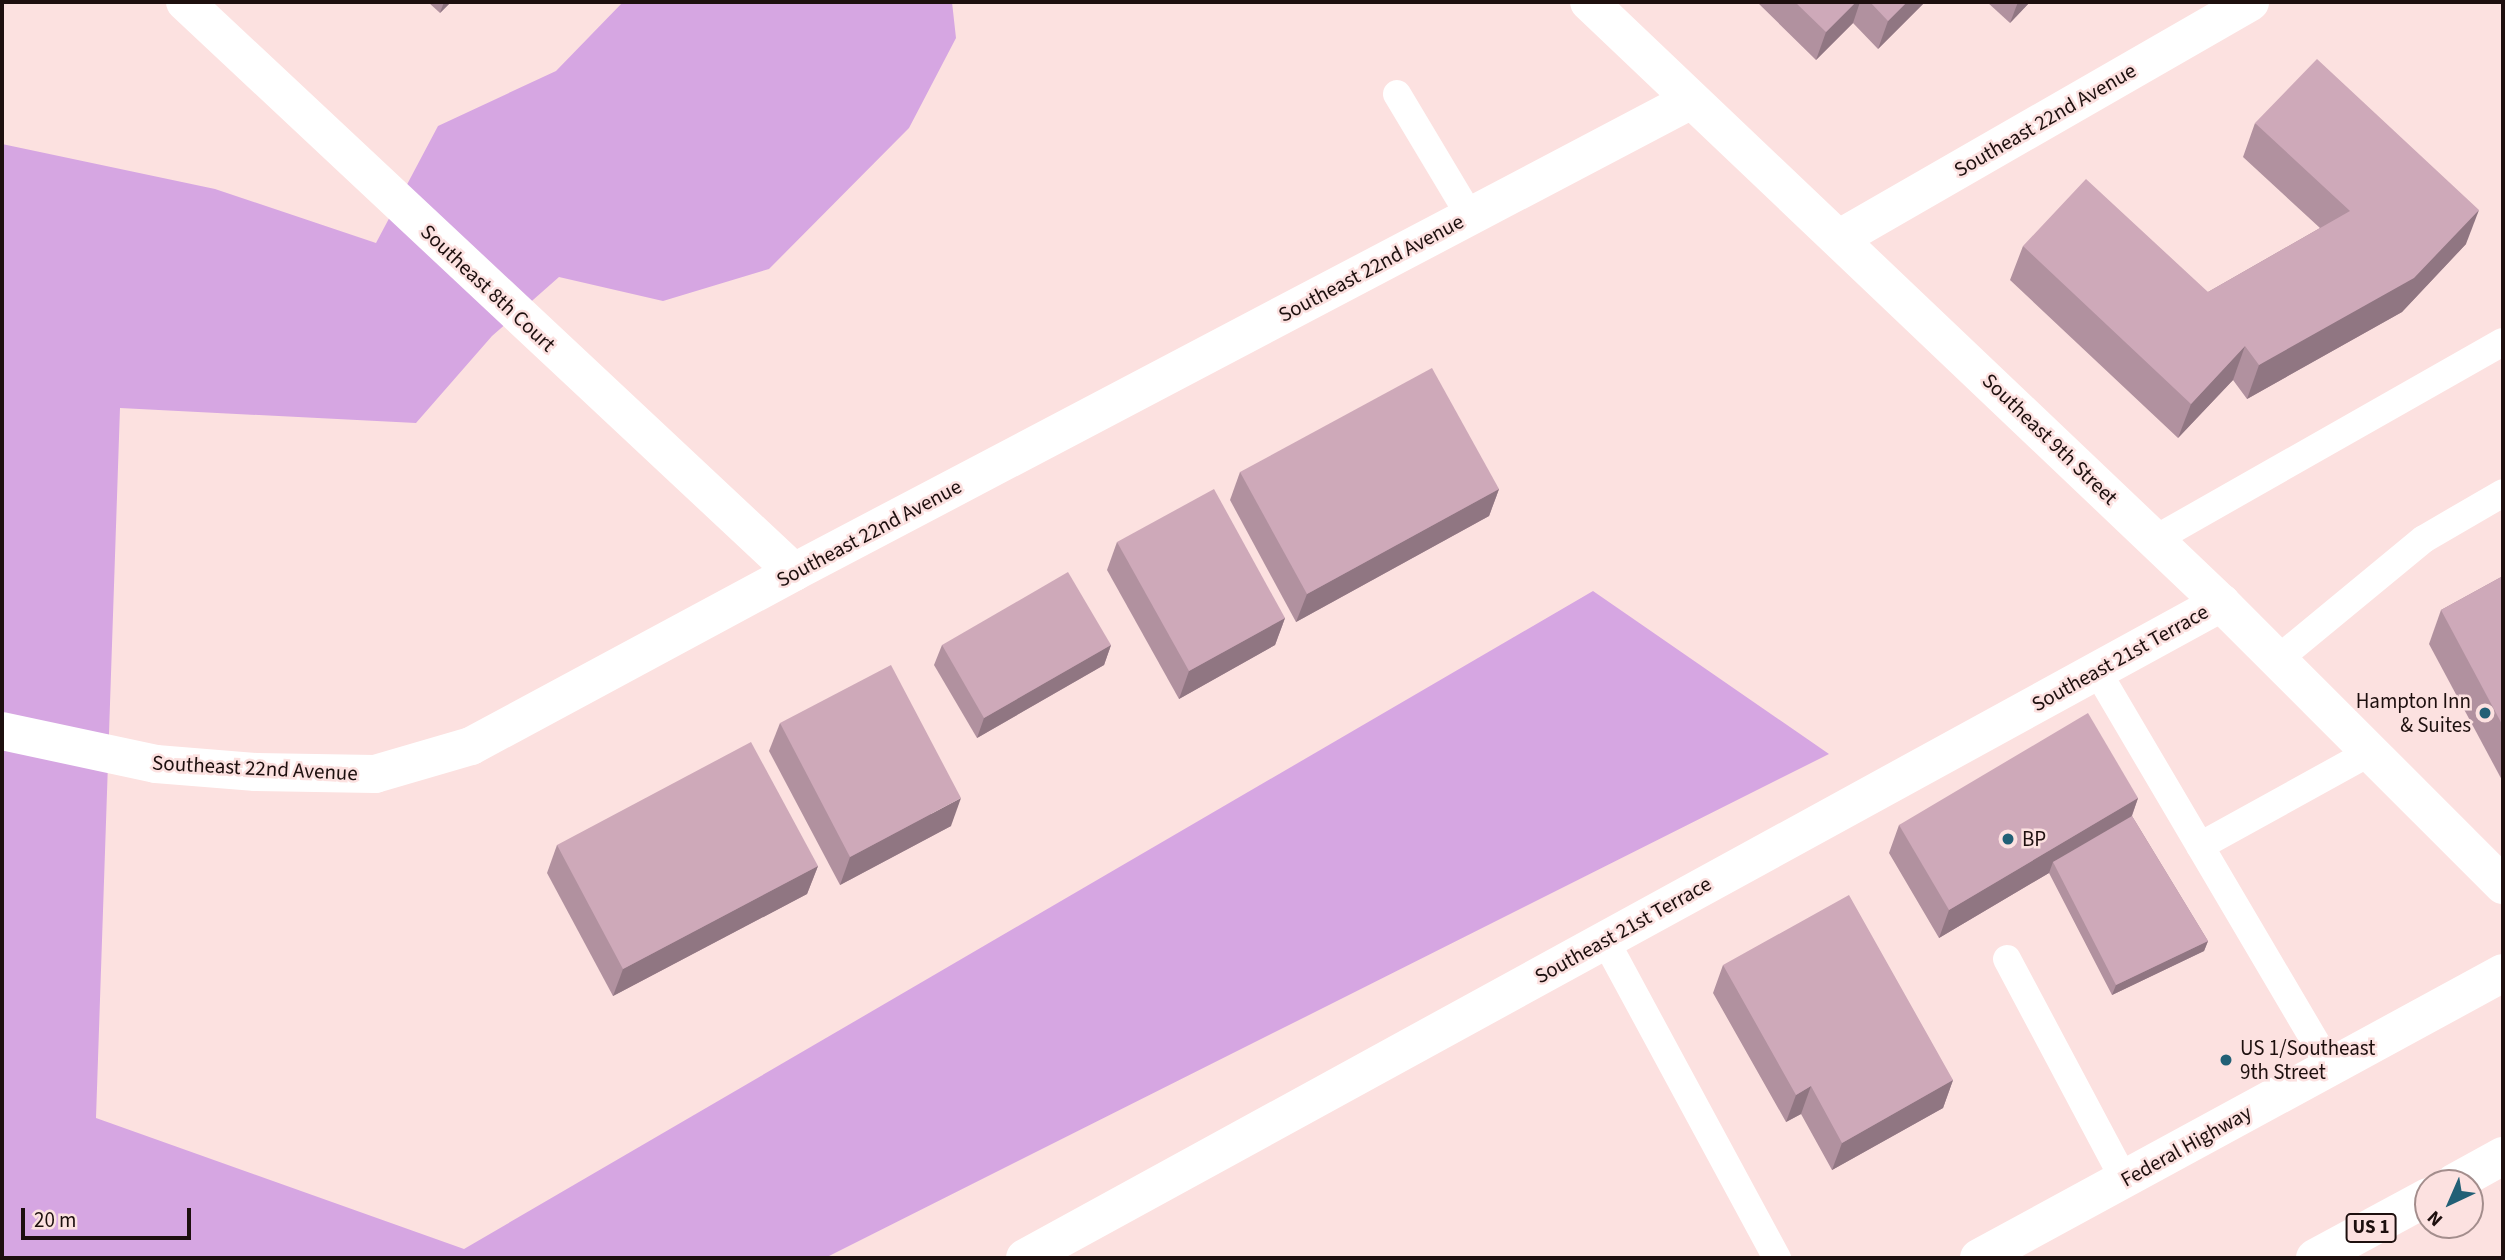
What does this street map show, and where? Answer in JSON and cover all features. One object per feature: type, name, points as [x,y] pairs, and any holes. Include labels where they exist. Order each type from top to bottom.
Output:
[{"type":"street","name":"Southeast 8th Court","points":[[185,2],[794,572]]},
{"type":"street","name":"Southeast 9th Street","points":[[1589,2],[2221,603],[2503,885]]},
{"type":"street","name":"Southeast 22nd Avenue","points":[[1840,238],[2250,2]]},
{"type":"street","name":"Southeast 22nd Avenue","points":[[2,731],[156,764],[256,772],[375,774],[471,747],[794,572],[1691,100]]},
{"type":"street","name":"Southeast 21st Terrace","points":[[1025,1258],[2221,603]]},
{"type":"street","name":"Federal Highway","points":[[1979,1258],[2503,973]]},
{"type":"street","points":[[2479,1169],[2503,1156]]},
{"type":"street","name":"US 1","points":[[2315,1258],[2414,1205]]},
{"type":"lane","points":[[1397,94],[1471,216]]},
{"type":"lane","points":[[2154,540],[2503,342]]},
{"type":"lane","points":[[2277,660],[2424,539],[2503,493]]},
{"type":"lane","points":[[2097,671],[2330,1067]]},
{"type":"lane","points":[[2200,846],[2370,752]]},
{"type":"lane","points":[[1605,940],[1777,1258]]},
{"type":"lane","points":[[2007,959],[2124,1179]]},
{"type":"shaded area","points":[[623,2],[952,2],[956,38],[909,128],[769,269],[663,301],[559,277],[492,336],[416,423],[120,408],[96,1118],[464,1249],[1593,591],[1829,754],[825,1258],[2,1258],[2,144],[215,189],[376,243],[438,126],[556,71]]},
{"type":"building","points":[[1795,2],[1856,2],[1826,32]]},
{"type":"building","points":[[1870,2],[1907,2],[1888,21]]},
{"type":"building","points":[[2317,59],[2479,210],[2414,278],[2259,365],[2245,346],[2191,404],[2023,246],[2086,179],[2208,292],[2350,211],[2255,123]]},
{"type":"building","points":[[1432,368],[1499,489],[1307,594],[1240,472]]},
{"type":"building","points":[[1214,489],[1285,618],[1189,671],[1117,542]]},
{"type":"building","points":[[1068,572],[1111,645],[984,718],[942,645]]},
{"type":"building","points":[[2503,576],[2503,726],[2441,610]]},
{"type":"building","points":[[891,665],[961,798],[850,857],[780,723]]},
{"type":"building","name":"BP","points":[[2088,713],[2138,798],[1949,910],[1899,825]]},
{"type":"building","points":[[751,742],[818,866],[623,969],[557,845]]},
{"type":"building","points":[[2132,816],[2208,941],[2116,985],[2053,862]]},
{"type":"building","points":[[1849,895],[1953,1080],[1842,1143],[1811,1086],[1796,1095],[1723,965]]},
{"type":"place","name":"Hampton Inn & Suites","points":[[2485,713]]},
{"type":"place","name":"BP","points":[[2008,839]]},
{"type":"place","name":"US 1/Southeast 9th Street","points":[[2226,1060]]}]
